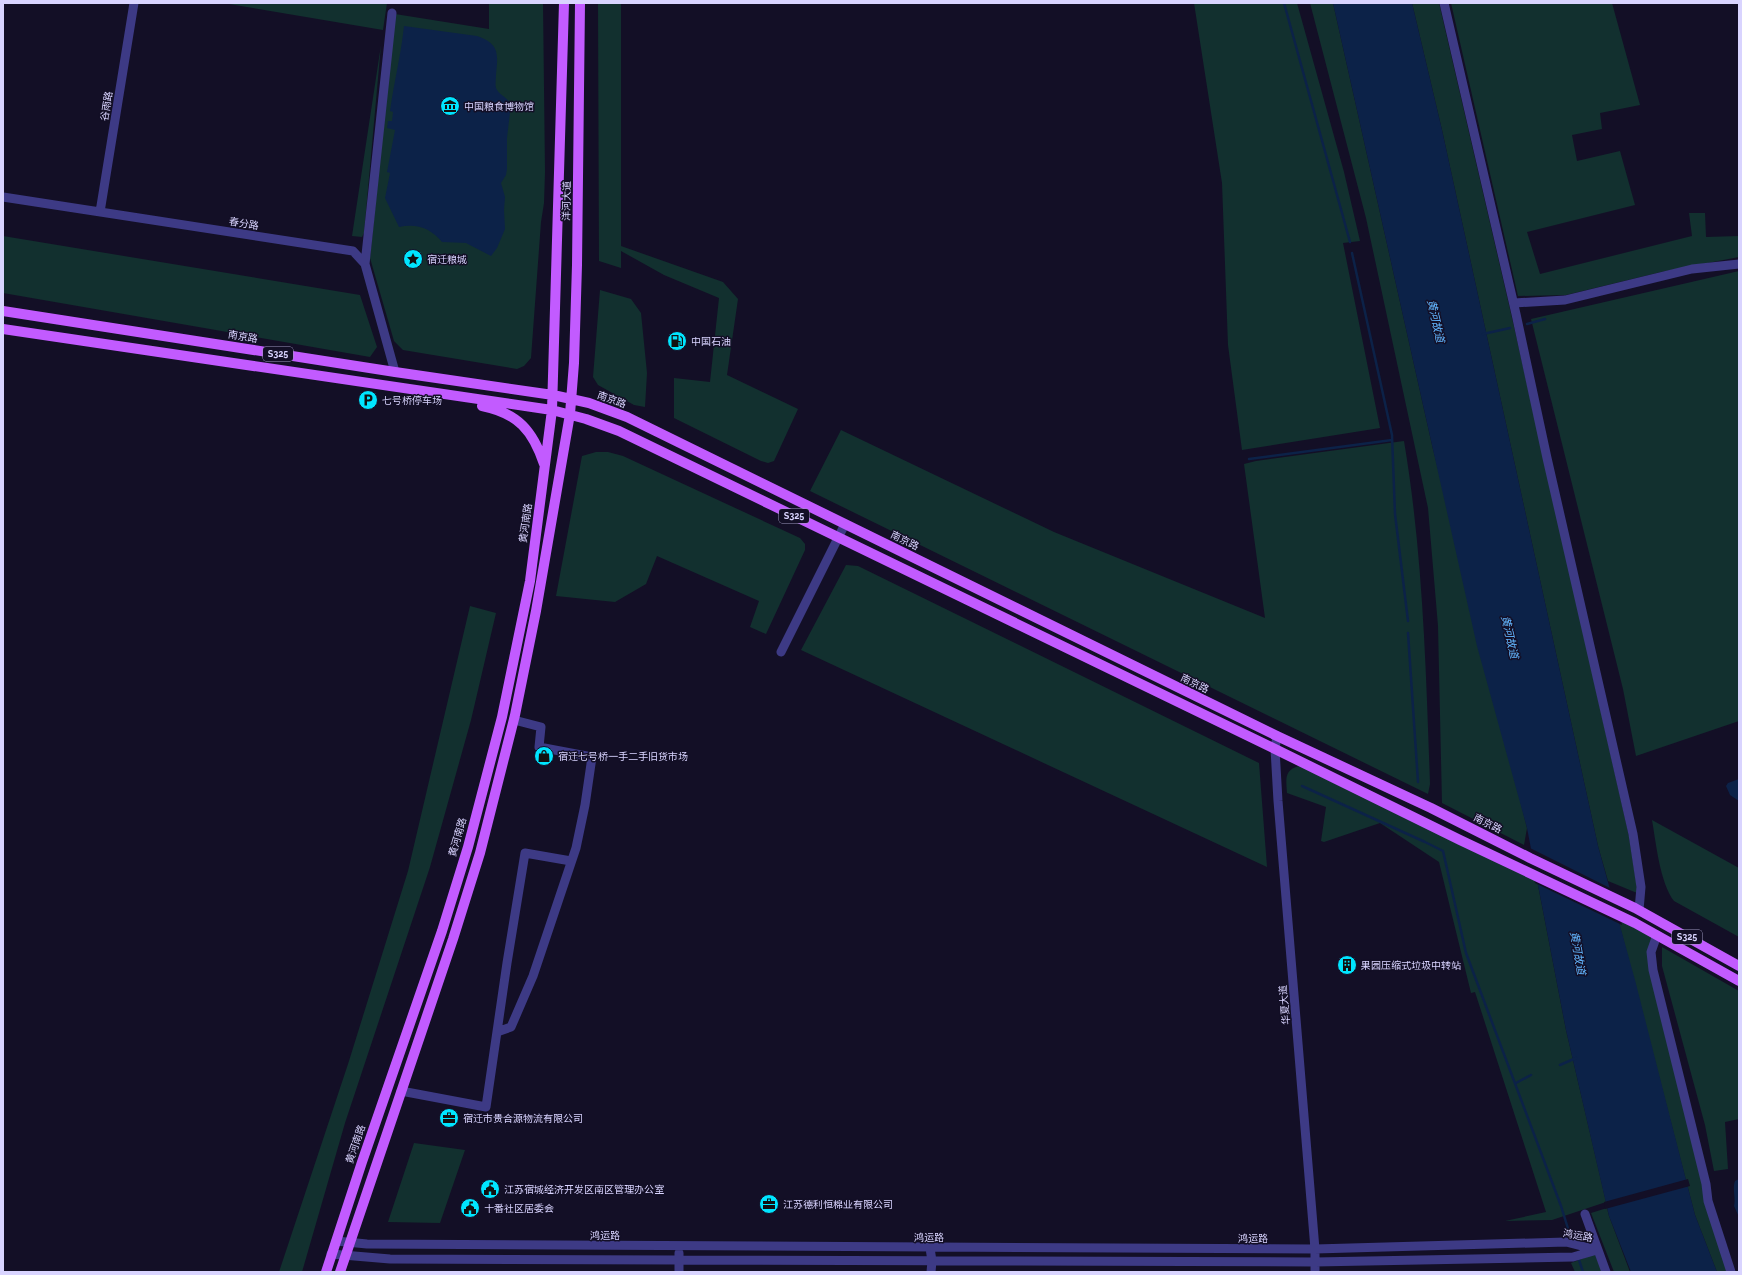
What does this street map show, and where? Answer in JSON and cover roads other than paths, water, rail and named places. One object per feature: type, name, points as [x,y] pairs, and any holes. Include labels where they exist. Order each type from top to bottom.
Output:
[{"type":"main road","name":"洋河大道","points":[[553,395],[564,3]]},
{"type":"main road","name":"洋河大道","points":[[571,399],[574,363],[577,265],[580,3]]},
{"type":"main road","name":"南京路","points":[[3,311],[553,395],[588,403],[627,417],[1277,736],[1432,808],[1530,858],[1637,909],[1739,966]]},
{"type":"main road","name":"S325","points":[[3,329],[552,410],[570,414],[619,431],[1531,874],[1635,923],[1739,981]]},
{"type":"main road","points":[[375,384],[386,390],[494,408],[506,414],[529,431],[538,445],[545,466]]},
{"type":"main road","name":"黄河南路","points":[[326,1272],[442,931],[468,847],[502,717],[530,581],[553,395]]},
{"type":"main road","points":[[340,1272],[344,1256],[350,1243],[480,853],[514,720],[539,596],[570,414],[571,399]]},
{"type":"street","name":"谷雨路","points":[[100,212],[134,3]]},
{"type":"street","points":[[1444,3],[1514,303],[1547,458],[1633,838],[1641,887],[1637,909]]},
{"type":"street","points":[[392,13],[365,264],[395,372]]},
{"type":"street","name":"春分路","points":[[3,197],[353,251]]},
{"type":"street","points":[[365,264],[353,251],[368,236]]},
{"type":"street","points":[[1514,303],[1565,300],[1692,269],[1739,264]]},
{"type":"street","points":[[781,652],[845,524]]},
{"type":"street","points":[[497,1032],[511,1026],[533,976],[576,848],[585,805],[592,757],[539,747],[541,727],[514,720]]},
{"type":"street","name":"华夏大道","points":[[1277,736],[1276,749],[1279,816],[1315,1249],[1315,1267]]},
{"type":"street","points":[[401,1091],[486,1107],[525,853],[571,861]]},
{"type":"street","points":[[1658,935],[1651,952],[1653,970],[1706,1184],[1708,1201],[1731,1272]]},
{"type":"street","points":[[1585,1214],[1606,1272]]},
{"type":"street","name":"鸿运路","points":[[336,1241],[367,1244],[1315,1249],[1566,1242],[1597,1250]]},
{"type":"street","points":[[679,1246],[679,1272]]},
{"type":"street","points":[[930,1248],[932,1261],[931,1272]]},
{"type":"street","name":"鸿运路","points":[[331,1254],[397,1259],[932,1261],[1315,1267],[1573,1257],[1597,1250]]},
{"type":"water","name":"黄河故道","points":[[1333,3],[1412,3],[1442,130],[1598,846],[1635,980],[1695,1215],[1717,1272],[1631,1272],[1609,1216],[1566,1030],[1527,828],[1477,646]]},
{"type":"water","points":[[404,26],[477,36],[485,39],[494,46],[496,51],[496,88],[511,104],[507,138],[507,169],[506,175],[501,183],[505,197],[505,229],[497,248],[491,256],[466,243],[442,242],[433,233],[417,226],[399,227],[385,198],[390,173],[387,172],[395,130],[387,128],[388,121],[392,121],[393,112],[390,111]]},
{"type":"water","points":[[1739,779],[1739,801],[1730,795],[1726,786],[1728,783]]},
{"type":"water","points":[[1739,1179],[1739,1217],[1734,1206],[1734,1187],[1735,1181]]},
{"type":"waterway","points":[[1284,3],[1350,242]]},
{"type":"waterway","points":[[1352,253],[1392,435],[1395,514],[1408,621]]},
{"type":"waterway","points":[[1527,324],[1545,319]]},
{"type":"waterway","points":[[1483,334],[1510,328]]},
{"type":"waterway","points":[[1249,459],[1392,440]]},
{"type":"waterway","points":[[1408,633],[1418,782]]},
{"type":"waterway","points":[[1302,786],[1443,851],[1466,953],[1561,1206],[1570,1235]]},
{"type":"waterway","points":[[1560,1065],[1576,1058]]},
{"type":"waterway","points":[[1516,1083],[1531,1075]]},
{"type":"waterway","points":[[1579,1260],[1583,1272]]},
{"type":"place","name":"中国粮食博物馆","points":[[450,106]]},
{"type":"place","name":"宿迁粮城","points":[[413,259]]},
{"type":"place","name":"中国石油","points":[[677,341]]},
{"type":"place","name":"七号桥停车场","points":[[368,400]]},
{"type":"place","name":"宿迁七号桥一手二手旧货市场","points":[[544,756]]},
{"type":"place","name":"果园压缩式垃圾中转站","points":[[1347,965]]},
{"type":"place","name":"宿迁市贵合源物流有限公司","points":[[449,1118]]},
{"type":"place","name":"江苏宿城经济开发区南区管理办公室","points":[[490,1189]]},
{"type":"place","name":"江苏德利恒棉业有限公司","points":[[769,1204]]},
{"type":"place","name":"十番社区居委会","points":[[470,1208]]}]
